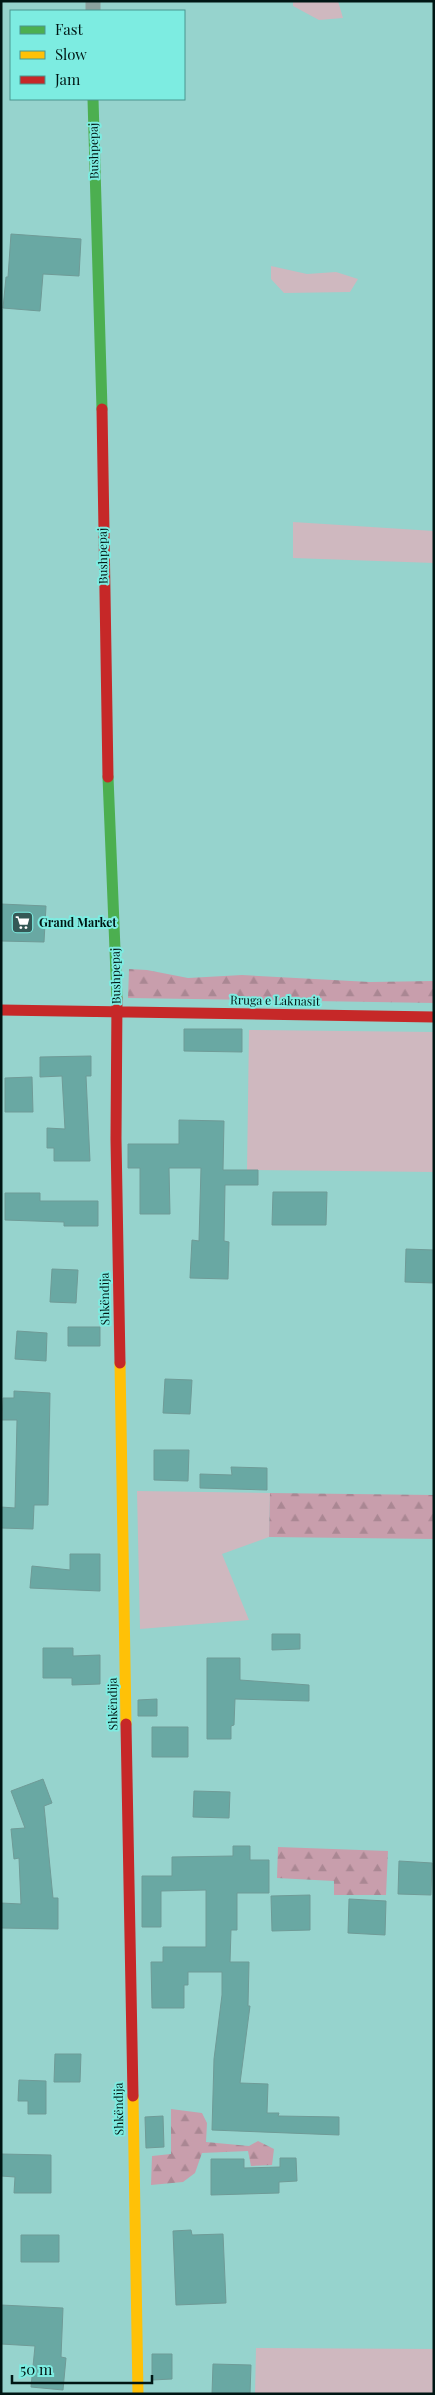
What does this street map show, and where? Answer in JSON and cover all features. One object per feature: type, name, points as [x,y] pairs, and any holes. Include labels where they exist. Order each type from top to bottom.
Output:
[{"type":"street","name":"Bushpepaj","points":[[93,100],[102,411],[106,728],[116,1013]]},
{"type":"street","name":"Rruga e Laknasit","points":[[1,1010],[434,1017]]},
{"type":"street","name":"Shkëndija","points":[[116,1013],[116,1149],[138,2394]]},
{"type":"shaded area","points":[[293,1],[338,1],[343,18],[319,20],[293,6]]},
{"type":"shaded area","points":[[271,266],[307,274],[336,272],[358,279],[350,292],[284,293],[271,279]]},
{"type":"shaded area","points":[[293,522],[434,531],[434,563],[293,558]]},
{"type":"shaded area","points":[[249,1030],[434,1032],[434,1172],[247,1170]]},
{"type":"shaded area","points":[[137,1491],[270,1493],[269,1537],[222,1554],[249,1620],[140,1629]]},
{"type":"shaded area","points":[[256,2348],[434,2349],[434,2394],[255,2394]]},
{"type":"green space","points":[[129,969],[147,970],[188,978],[242,975],[370,982],[434,981],[434,1003],[128,998]]},
{"type":"green space","points":[[270,1493],[434,1495],[434,1539],[269,1537]]},
{"type":"green space","points":[[278,1847],[388,1851],[386,1895],[334,1895],[334,1881],[277,1878]]},
{"type":"green space","points":[[171,2109],[202,2113],[207,2123],[206,2142],[249,2146],[258,2141],[274,2149],[272,2165],[251,2166],[248,2151],[202,2153],[195,2173],[183,2182],[151,2185],[152,2156],[171,2154]]},
{"type":"building","points":[[11,234],[81,239],[79,276],[43,274],[40,311],[3,308],[6,277],[8,277]]},
{"type":"building","name":"Grand Market","points":[[1,904],[46,906],[44,942],[1,941]]},
{"type":"building","points":[[184,1029],[242,1029],[242,1052],[184,1051]]},
{"type":"building","points":[[91,1056],[91,1076],[86,1076],[90,1161],[54,1161],[54,1148],[47,1148],[47,1128],[65,1129],[62,1076],[40,1077],[40,1057]]},
{"type":"building","points":[[32,1077],[33,1112],[5,1112],[5,1078]]},
{"type":"building","points":[[179,1120],[224,1121],[223,1170],[258,1170],[258,1185],[225,1185],[224,1241],[229,1242],[228,1279],[190,1278],[192,1240],[199,1241],[201,1168],[169,1168],[170,1214],[140,1214],[140,1168],[128,1168],[128,1144],[179,1144]]},
{"type":"building","points":[[273,1192],[327,1192],[326,1225],[272,1225]]},
{"type":"building","points":[[5,1193],[40,1193],[40,1201],[98,1201],[98,1226],[64,1226],[64,1222],[5,1220]]},
{"type":"building","points":[[406,1249],[434,1250],[434,1283],[405,1282]]},
{"type":"building","points":[[52,1269],[78,1270],[76,1303],[50,1302]]},
{"type":"building","points":[[68,1327],[100,1327],[100,1346],[68,1346]]},
{"type":"building","points":[[17,1331],[47,1333],[46,1361],[15,1359]]},
{"type":"building","points":[[165,1379],[192,1380],[190,1414],[163,1413]]},
{"type":"building","points":[[14,1391],[50,1393],[48,1505],[34,1505],[33,1529],[1,1528],[1,1507],[15,1508],[17,1420],[2,1420],[3,1398],[14,1398]]},
{"type":"building","points":[[154,1450],[189,1450],[188,1481],[154,1480]]},
{"type":"building","points":[[231,1467],[267,1468],[267,1490],[200,1488],[200,1474],[232,1475]]},
{"type":"building","points":[[70,1554],[100,1554],[100,1591],[30,1588],[32,1566],[70,1570]]},
{"type":"building","points":[[272,1634],[300,1634],[300,1649],[272,1650]]},
{"type":"building","points":[[43,1648],[73,1648],[73,1656],[100,1655],[100,1684],[72,1685],[72,1678],[43,1678]]},
{"type":"building","points":[[207,1658],[240,1658],[240,1680],[309,1685],[309,1701],[235,1699],[234,1725],[231,1726],[231,1739],[207,1739]]},
{"type":"building","points":[[157,1699],[157,1716],[138,1716],[138,1700]]},
{"type":"building","points":[[152,1727],[188,1727],[188,1757],[152,1757]]},
{"type":"building","points":[[43,1779],[52,1803],[44,1806],[53,1898],[58,1898],[58,1929],[1,1928],[1,1903],[21,1904],[19,1858],[14,1859],[11,1829],[25,1828],[11,1791]]},
{"type":"building","points":[[194,1791],[230,1792],[229,1818],[193,1817]]},
{"type":"building","points":[[233,1846],[250,1846],[250,1860],[269,1860],[269,1893],[237,1893],[237,1930],[231,1930],[230,1962],[249,1962],[248,2006],[250,2006],[240,2083],[268,2084],[267,2113],[279,2113],[278,2116],[339,2117],[339,2135],[212,2130],[214,2059],[222,1995],[222,1972],[188,1972],[188,1985],[184,1985],[184,2008],[152,2008],[151,1962],[163,1962],[163,1947],[206,1947],[206,1890],[161,1891],[161,1927],[142,1927],[142,1876],[172,1876],[172,1857],[233,1856]]},
{"type":"building","points":[[399,1861],[432,1863],[431,1895],[398,1894]]},
{"type":"building","points":[[310,1895],[310,1930],[272,1931],[271,1896]]},
{"type":"building","points":[[349,1899],[386,1901],[385,1935],[348,1933]]},
{"type":"building","points":[[55,2054],[81,2054],[80,2082],[54,2082]]},
{"type":"building","points":[[19,2080],[46,2081],[46,2114],[28,2114],[28,2101],[18,2101]]},
{"type":"building","points":[[163,2116],[164,2147],[146,2148],[145,2117]]},
{"type":"building","points":[[1,2154],[51,2155],[51,2193],[14,2193],[15,2177],[1,2176]]},
{"type":"building","points":[[280,2158],[296,2158],[297,2181],[279,2182],[279,2193],[211,2195],[211,2159],[244,2159],[244,2168],[280,2167]]},
{"type":"building","points":[[191,2230],[192,2235],[223,2234],[226,2303],[176,2305],[173,2231]]},
{"type":"building","points":[[21,2235],[59,2235],[59,2262],[21,2262]]},
{"type":"building","points":[[1,2305],[63,2308],[61,2357],[66,2358],[63,2390],[31,2387],[35,2346],[1,2344]]},
{"type":"building","points":[[152,2354],[172,2354],[172,2379],[152,2380]]},
{"type":"building","points":[[213,2364],[251,2365],[250,2394],[212,2394]]},
{"type":"traffic: fast","points":[[93,100],[102,409]]},
{"type":"traffic: fast","points":[[108,777],[117,999]]},
{"type":"traffic: slow","points":[[120,1363],[126,1724]]},
{"type":"traffic: slow","points":[[133,2096],[138,2394]]},
{"type":"traffic: jam","points":[[102,409],[108,777]]},
{"type":"traffic: jam","points":[[117,999],[116,1139],[120,1363]]},
{"type":"traffic: jam","points":[[1,1010],[434,1017]]},
{"type":"traffic: jam","points":[[126,1724],[133,2096]]},
{"type":"place","name":"Grand Market","points":[[23,923]]}]
